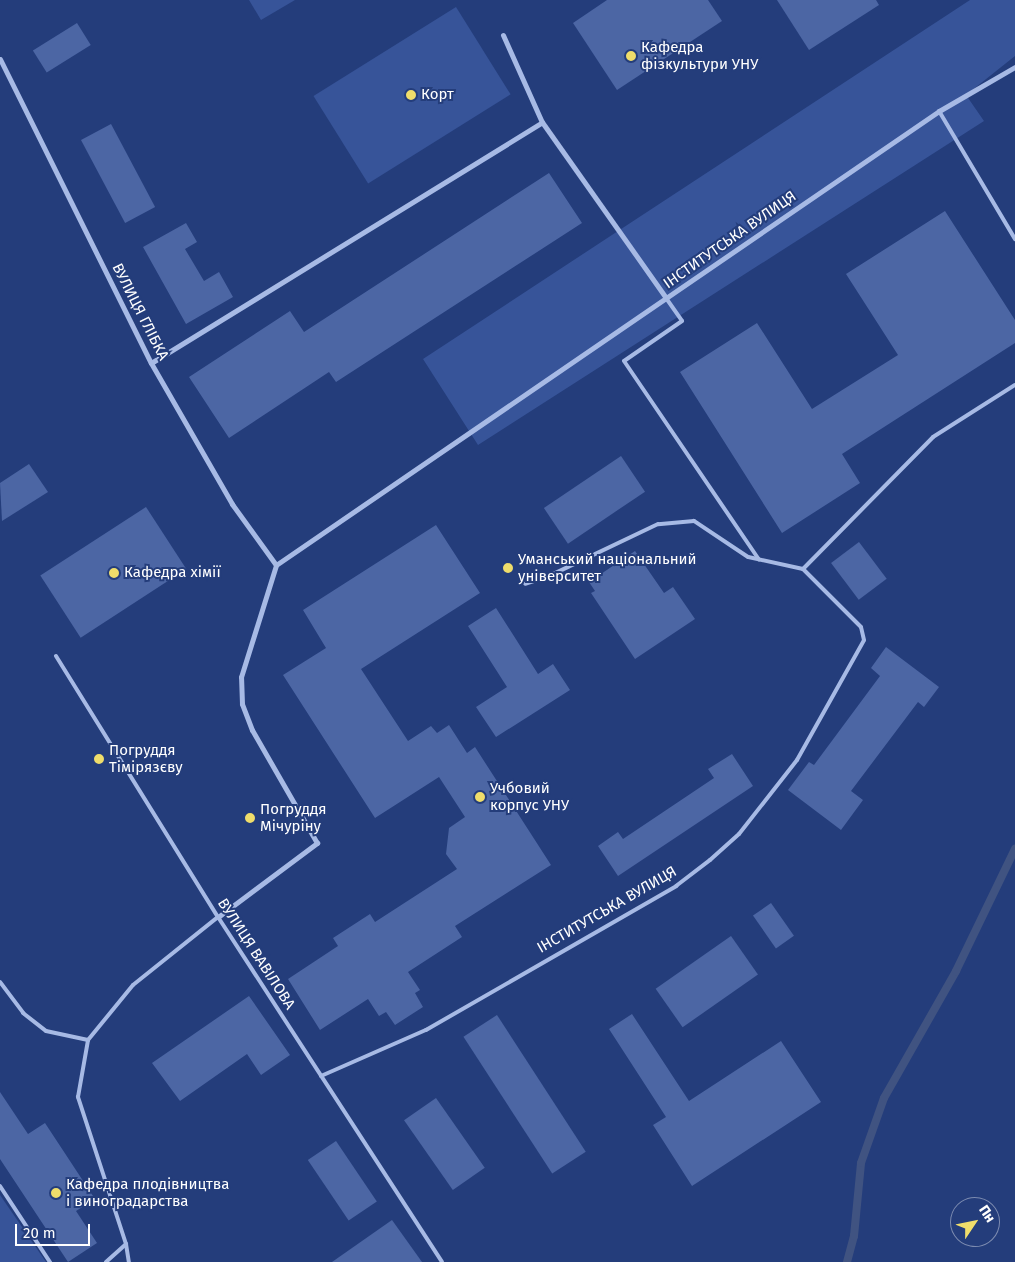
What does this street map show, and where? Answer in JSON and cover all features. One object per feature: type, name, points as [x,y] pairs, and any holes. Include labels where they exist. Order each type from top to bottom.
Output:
[{"type":"street","points":[[218,917],[318,842],[252,730],[242,704],[241,677],[276,565],[666,298],[542,122],[503,35]]},
{"type":"street","name":"ВУЛИЦЯ ГЛІБКА","points":[[0,59],[151,363],[232,504],[276,565]]},
{"type":"street","name":"ІНСТИТУТСЬКА ВУЛИЦЯ","points":[[666,298],[939,111],[1015,68]]},
{"type":"street","points":[[151,363],[542,122]]},
{"type":"lane","points":[[939,111],[1015,239]]},
{"type":"lane","name":"ІНСТИТУТСЬКА ВУЛИЦЯ","points":[[666,298],[682,321],[624,361],[760,562]]},
{"type":"lane","points":[[525,584],[548,576],[658,524],[677,520],[694,521],[760,562],[803,569],[933,437],[1015,385]]},
{"type":"lane","name":"ІНСТИТУТСЬКА ВУЛИЦЯ","points":[[321,1076],[426,1030],[676,886],[739,834],[797,760],[864,640],[861,627],[803,569]]},
{"type":"lane","name":"ВУЛИЦЯ ВАВІЛОВА","points":[[56,656],[218,917],[442,1262]]},
{"type":"lane","points":[[129,1262],[126,1244],[78,1097],[88,1040],[133,985],[218,917]]},
{"type":"lane","points":[[0,982],[23,1013],[46,1031],[88,1040]]},
{"type":"lane","points":[[0,1186],[50,1262]]},
{"type":"lane","points":[[106,1262],[126,1244]]},
{"type":"shaded area","points":[[249,0],[295,0],[261,20]]},
{"type":"shaded area","points":[[970,0],[1015,0],[1015,56],[966,95],[984,121],[478,445],[423,359]]},
{"type":"shaded area","name":"Корт","points":[[456,7],[511,94],[368,183],[314,96]]},
{"type":"shaded area","points":[[0,1195],[46,1262],[0,1262]]},
{"type":"building","name":"Кафедра фізкультури УНУ","points":[[607,0],[708,0],[722,21],[617,90],[573,23]]},
{"type":"building","points":[[777,0],[876,0],[879,5],[809,50]]},
{"type":"building","points":[[77,23],[91,45],[47,73],[33,51]]},
{"type":"building","points":[[111,124],[155,207],[125,223],[81,140]]},
{"type":"building","points":[[549,173],[582,223],[336,382],[329,372],[229,438],[189,377],[290,311],[304,332]]},
{"type":"building","points":[[945,211],[1015,320],[1015,343],[842,454],[860,483],[782,533],[680,372],[757,323],[812,409],[898,355],[846,274]]},
{"type":"building","points":[[186,223],[197,242],[185,249],[204,281],[219,272],[233,297],[186,324],[143,247]]},
{"type":"building","points":[[621,456],[645,492],[568,544],[544,508]]},
{"type":"building","points":[[29,464],[48,492],[2,521],[0,483]]},
{"type":"building","name":"Кафедра хімії","points":[[146,507],[186,569],[81,638],[40,576]]},
{"type":"building","name":"Учбовий корпус УНУ","points":[[436,525],[480,593],[361,669],[408,741],[431,726],[437,733],[449,725],[467,753],[475,747],[551,865],[455,926],[462,937],[408,972],[420,990],[415,993],[423,1007],[395,1025],[386,1012],[379,1016],[368,999],[320,1030],[288,979],[338,946],[333,938],[370,914],[375,922],[457,869],[446,854],[449,828],[465,817],[439,777],[375,818],[283,675],[326,648],[303,610]]},
{"type":"building","points":[[859,542],[887,579],[859,600],[831,563]]},
{"type":"building","points":[[635,551],[664,593],[673,587],[695,619],[635,659],[591,593],[595,591],[589,582]]},
{"type":"building","points":[[496,608],[538,674],[553,664],[570,690],[496,737],[476,707],[507,687],[468,626]]},
{"type":"building","points":[[886,647],[939,687],[924,707],[918,702],[851,791],[863,800],[841,830],[788,790],[809,762],[814,765],[880,676],[871,668]]},
{"type":"building","points":[[732,754],[753,786],[618,876],[598,846],[618,832],[623,839],[714,778],[708,769]]},
{"type":"building","points":[[771,903],[794,936],[776,948],[753,916]]},
{"type":"building","points":[[731,936],[758,975],[683,1027],[656,989]]},
{"type":"building","points":[[249,996],[290,1055],[261,1075],[247,1054],[180,1101],[152,1063]]},
{"type":"building","points":[[632,1014],[689,1101],[781,1041],[821,1102],[692,1186],[653,1125],[666,1117],[609,1029]]},
{"type":"building","points":[[497,1015],[586,1152],[552,1173],[463,1037]]},
{"type":"building","name":"Кафедра плодівництва і виноградарства","points":[[0,1092],[28,1134],[45,1123],[95,1199],[76,1211],[97,1243],[68,1262],[0,1159]]},
{"type":"building","points":[[436,1098],[485,1168],[453,1190],[404,1120]]},
{"type":"building","points":[[336,1141],[377,1202],[349,1221],[308,1160]]},
{"type":"building","points":[[392,1220],[422,1262],[332,1262]]},
{"type":"waterway","points":[[847,1262],[854,1236],[861,1163],[884,1098],[956,971],[1015,849]]},
{"type":"place","name":"Кафедра фізкультури УНУ","points":[[631,56]]},
{"type":"place","name":"Корт","points":[[411,95]]},
{"type":"place","name":"Уманський національний університет","points":[[508,568]]},
{"type":"place","name":"Кафедра хімії","points":[[114,573]]},
{"type":"place","name":"Погруддя Тімірязєву","points":[[99,759]]},
{"type":"place","name":"Учбовий корпус УНУ","points":[[480,797]]},
{"type":"place","name":"Погруддя Мічуріну","points":[[250,818]]},
{"type":"place","name":"Кафедра плодівництва і виноградарства","points":[[56,1193]]}]
